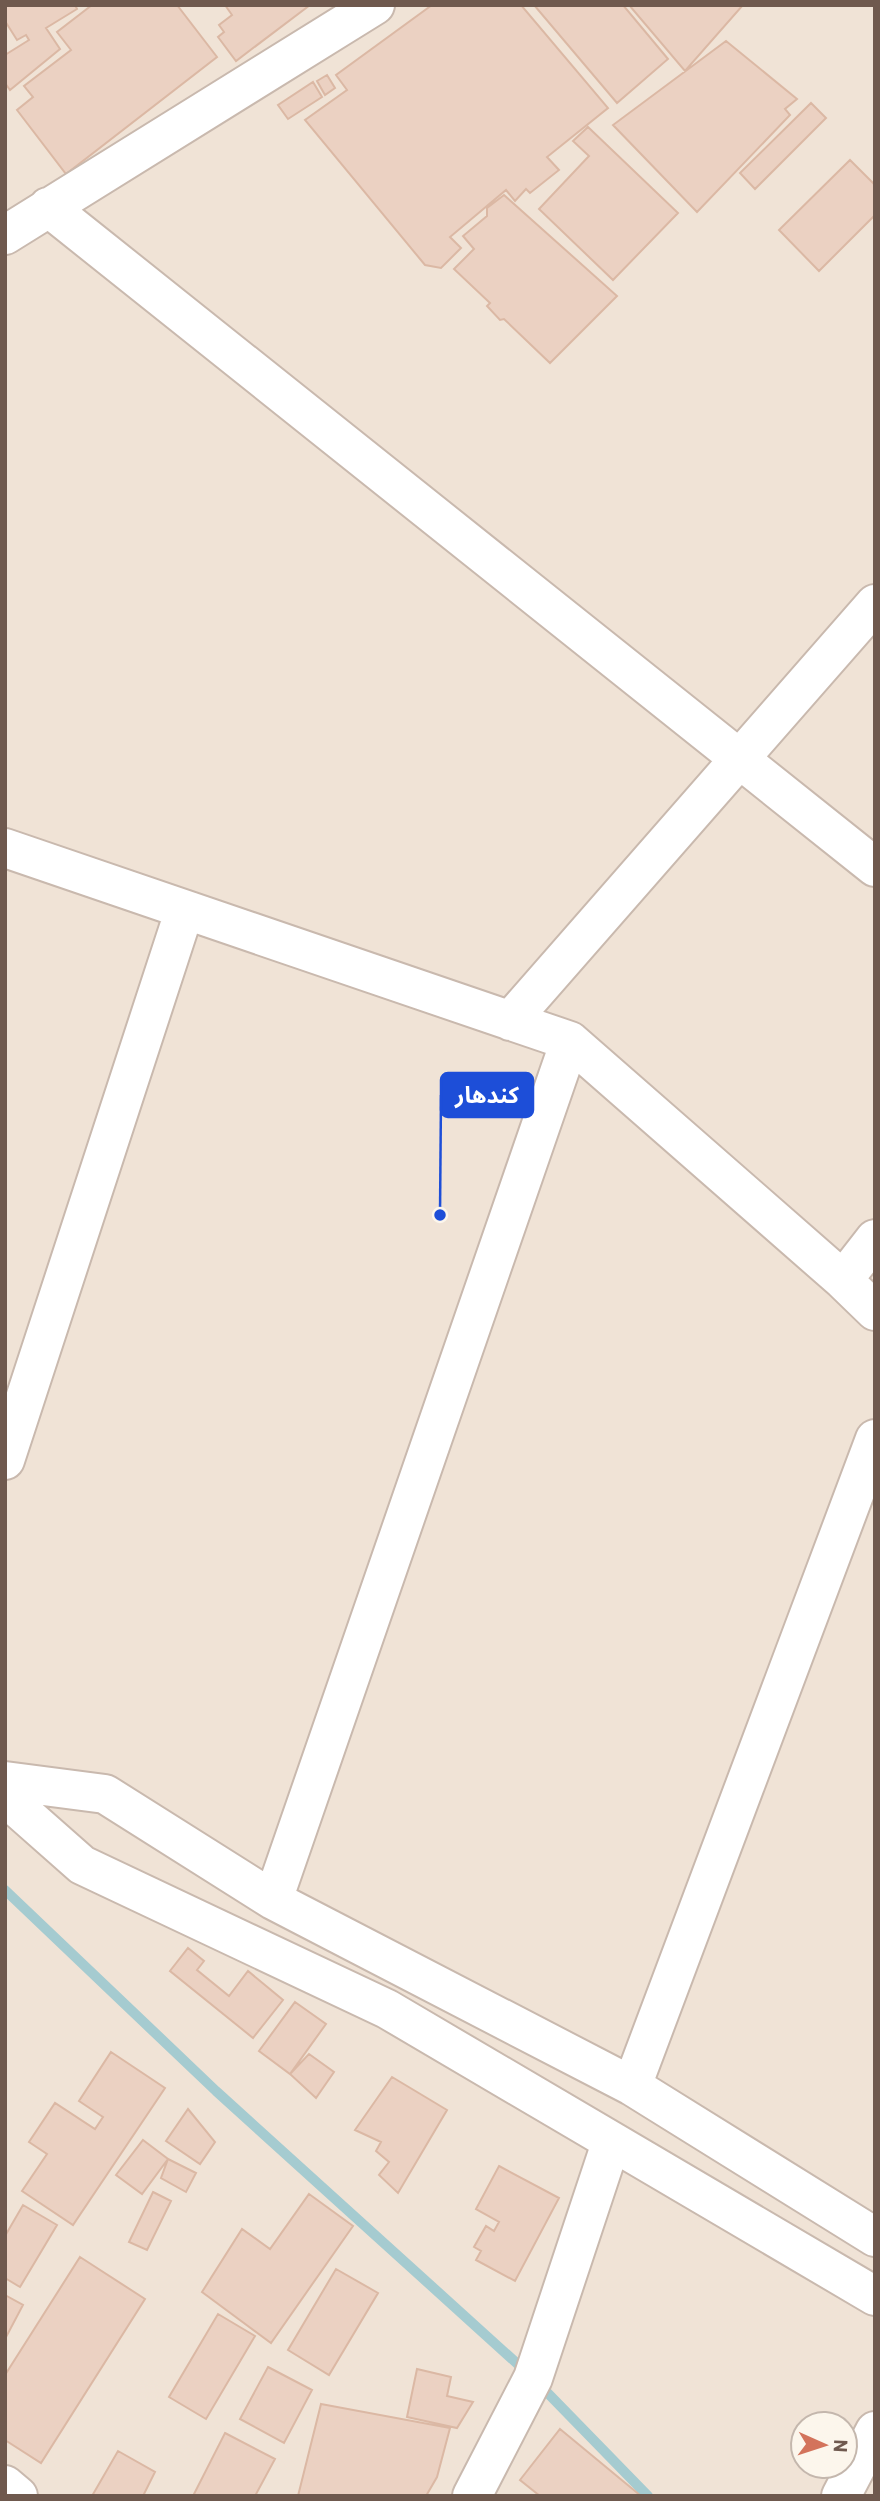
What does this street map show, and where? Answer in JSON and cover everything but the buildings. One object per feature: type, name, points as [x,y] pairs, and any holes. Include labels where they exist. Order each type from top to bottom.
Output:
[{"type":"street","points":[[5,235],[375,5]]},
{"type":"street","points":[[48,206],[875,867]]},
{"type":"street","points":[[510,1021],[875,604]]},
{"type":"street","points":[[5,848],[184,912],[570,1041],[875,1311]]},
{"type":"street","points":[[5,1460],[184,912]]},
{"type":"street","points":[[273,1900],[570,1041]]},
{"type":"street","points":[[843,1280],[875,1239]]},
{"type":"street","points":[[632,2086],[875,1439]]},
{"type":"street","points":[[5,1781],[104,1794],[273,1900],[632,2086],[875,2237]]},
{"type":"street","points":[[5,1797],[82,1865],[387,2009],[875,2296]]},
{"type":"street","points":[[471,2496],[534,2378],[611,2143]]},
{"type":"street","points":[[841,2496],[875,2431]]},
{"type":"street","points":[[5,2485],[18,2496]]},
{"type":"shaded area","points":[[5,5],[875,5],[875,2496],[5,2496]]},
{"type":"waterway","points":[[5,1890],[216,2091],[533,2378],[648,2496]]},
{"type":"place","name":"کندهار","points":[[440,1215]]}]
